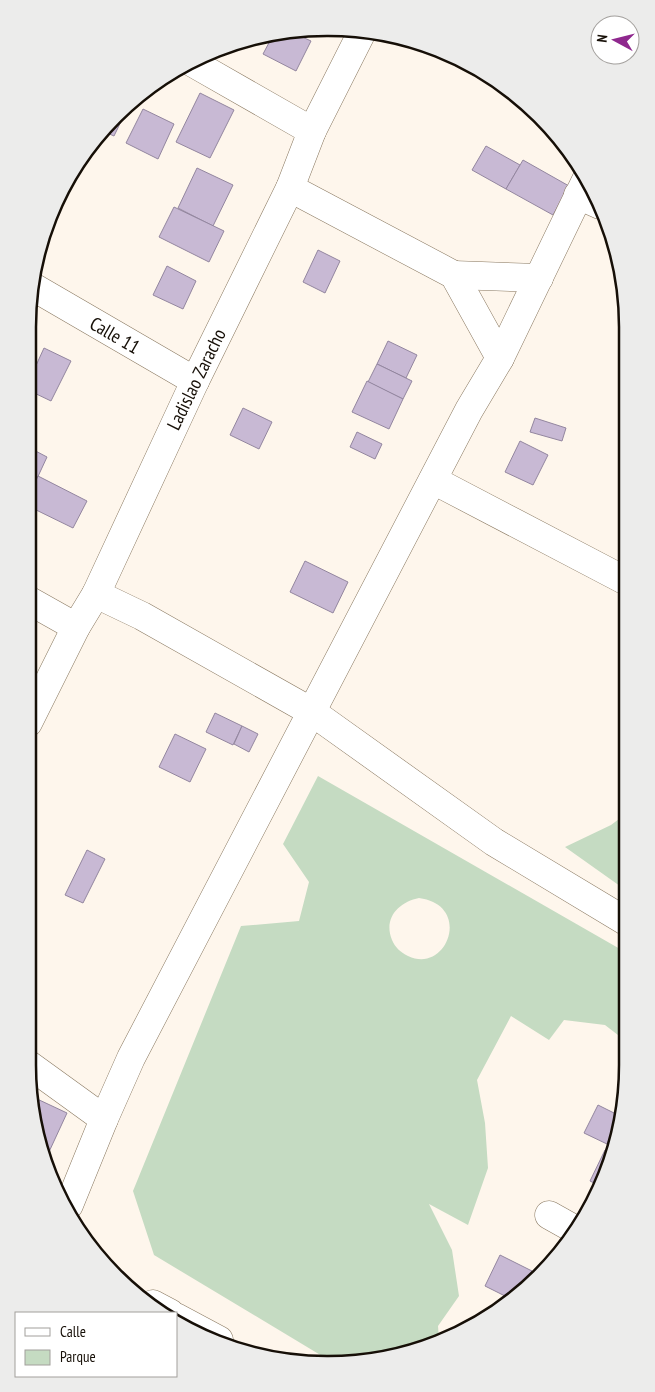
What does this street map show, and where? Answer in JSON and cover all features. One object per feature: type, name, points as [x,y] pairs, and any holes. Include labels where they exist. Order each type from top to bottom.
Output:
[{"type":"street","name":"Ladislao Zaracho","points":[[36,706],[76,628],[96,594],[195,381],[290,188],[312,131],[359,38]]},
{"type":"street","points":[[199,66],[312,131]]},
{"type":"street","points":[[290,188],[454,275],[539,278]]},
{"type":"street","points":[[70,1201],[104,1118],[132,1058],[433,480],[500,358],[539,278],[587,195]]},
{"type":"street","points":[[454,275],[500,358]]},
{"type":"street","name":"Calle 11","points":[[39,290],[195,381]]},
{"type":"street","points":[[433,480],[619,577]]},
{"type":"street","points":[[96,594],[142,616],[312,712],[494,842],[619,917]]},
{"type":"street","points":[[36,605],[76,628]]},
{"type":"street","points":[[36,1070],[104,1118]]},
{"type":"street","points":[[549,1216],[570,1227]]},
{"type":"green space","points":[[318,776],[619,948],[619,1036],[605,1025],[564,1020],[549,1040],[511,1016],[477,1080],[485,1123],[488,1168],[468,1225],[429,1204],[452,1250],[459,1296],[438,1326],[439,1334],[403,1346],[347,1355],[321,1356],[154,1255],[133,1191],[241,926],[299,921],[309,882],[283,844]],"holes":[[[419,898],[436,903],[446,913],[450,924],[448,937],[443,948],[434,956],[422,959],[408,956],[398,949],[392,940],[390,932],[391,918],[399,907],[405,903]]]},
{"type":"green space","points":[[619,819],[619,885],[565,847],[611,825]]},
{"type":"building","points":[[303,37],[311,41],[296,71],[263,54],[269,42]]},
{"type":"building","points":[[200,93],[234,110],[210,158],[176,142]]},
{"type":"building","points":[[143,109],[174,124],[158,159],[126,143]]},
{"type":"building","points":[[120,124],[114,136],[110,134]]},
{"type":"building","points":[[486,146],[520,165],[506,189],[472,170]]},
{"type":"building","points":[[523,160],[569,186],[553,215],[506,189]]},
{"type":"building","points":[[197,168],[233,185],[213,226],[178,208]]},
{"type":"building","points":[[174,207],[224,231],[209,262],[159,237]]},
{"type":"building","points":[[318,250],[340,261],[325,293],[303,282]]},
{"type":"building","points":[[167,266],[196,281],[183,309],[153,295]]},
{"type":"building","points":[[388,341],[417,355],[406,378],[377,364]]},
{"type":"building","points":[[44,348],[71,361],[51,401],[36,394],[36,366]]},
{"type":"building","points":[[377,364],[412,381],[403,399],[368,382]]},
{"type":"building","points":[[367,381],[403,399],[389,429],[352,412]]},
{"type":"building","points":[[243,408],[272,422],[259,449],[230,435]]},
{"type":"building","points":[[535,418],[566,428],[562,441],[530,432]]},
{"type":"building","points":[[357,432],[382,444],[375,459],[350,447]]},
{"type":"building","points":[[520,441],[548,455],[533,485],[505,472]]},
{"type":"building","points":[[36,451],[47,457],[36,481]]},
{"type":"building","points":[[38,476],[87,501],[73,528],[36,510],[36,480]]},
{"type":"building","points":[[305,561],[348,582],[333,613],[290,592]]},
{"type":"building","points":[[215,713],[242,726],[233,745],[206,732]]},
{"type":"building","points":[[242,726],[258,734],[249,752],[234,744]]},
{"type":"building","points":[[175,734],[206,749],[190,782],[159,767]]},
{"type":"building","points":[[87,850],[105,859],[83,903],[65,895]]},
{"type":"building","points":[[39,1100],[67,1113],[50,1151]]},
{"type":"building","points":[[598,1105],[614,1113],[607,1144],[584,1133]]},
{"type":"building","points":[[605,1150],[606,1150],[594,1183],[590,1181]]},
{"type":"building","points":[[500,1255],[532,1271],[505,1296],[485,1286]]}]
